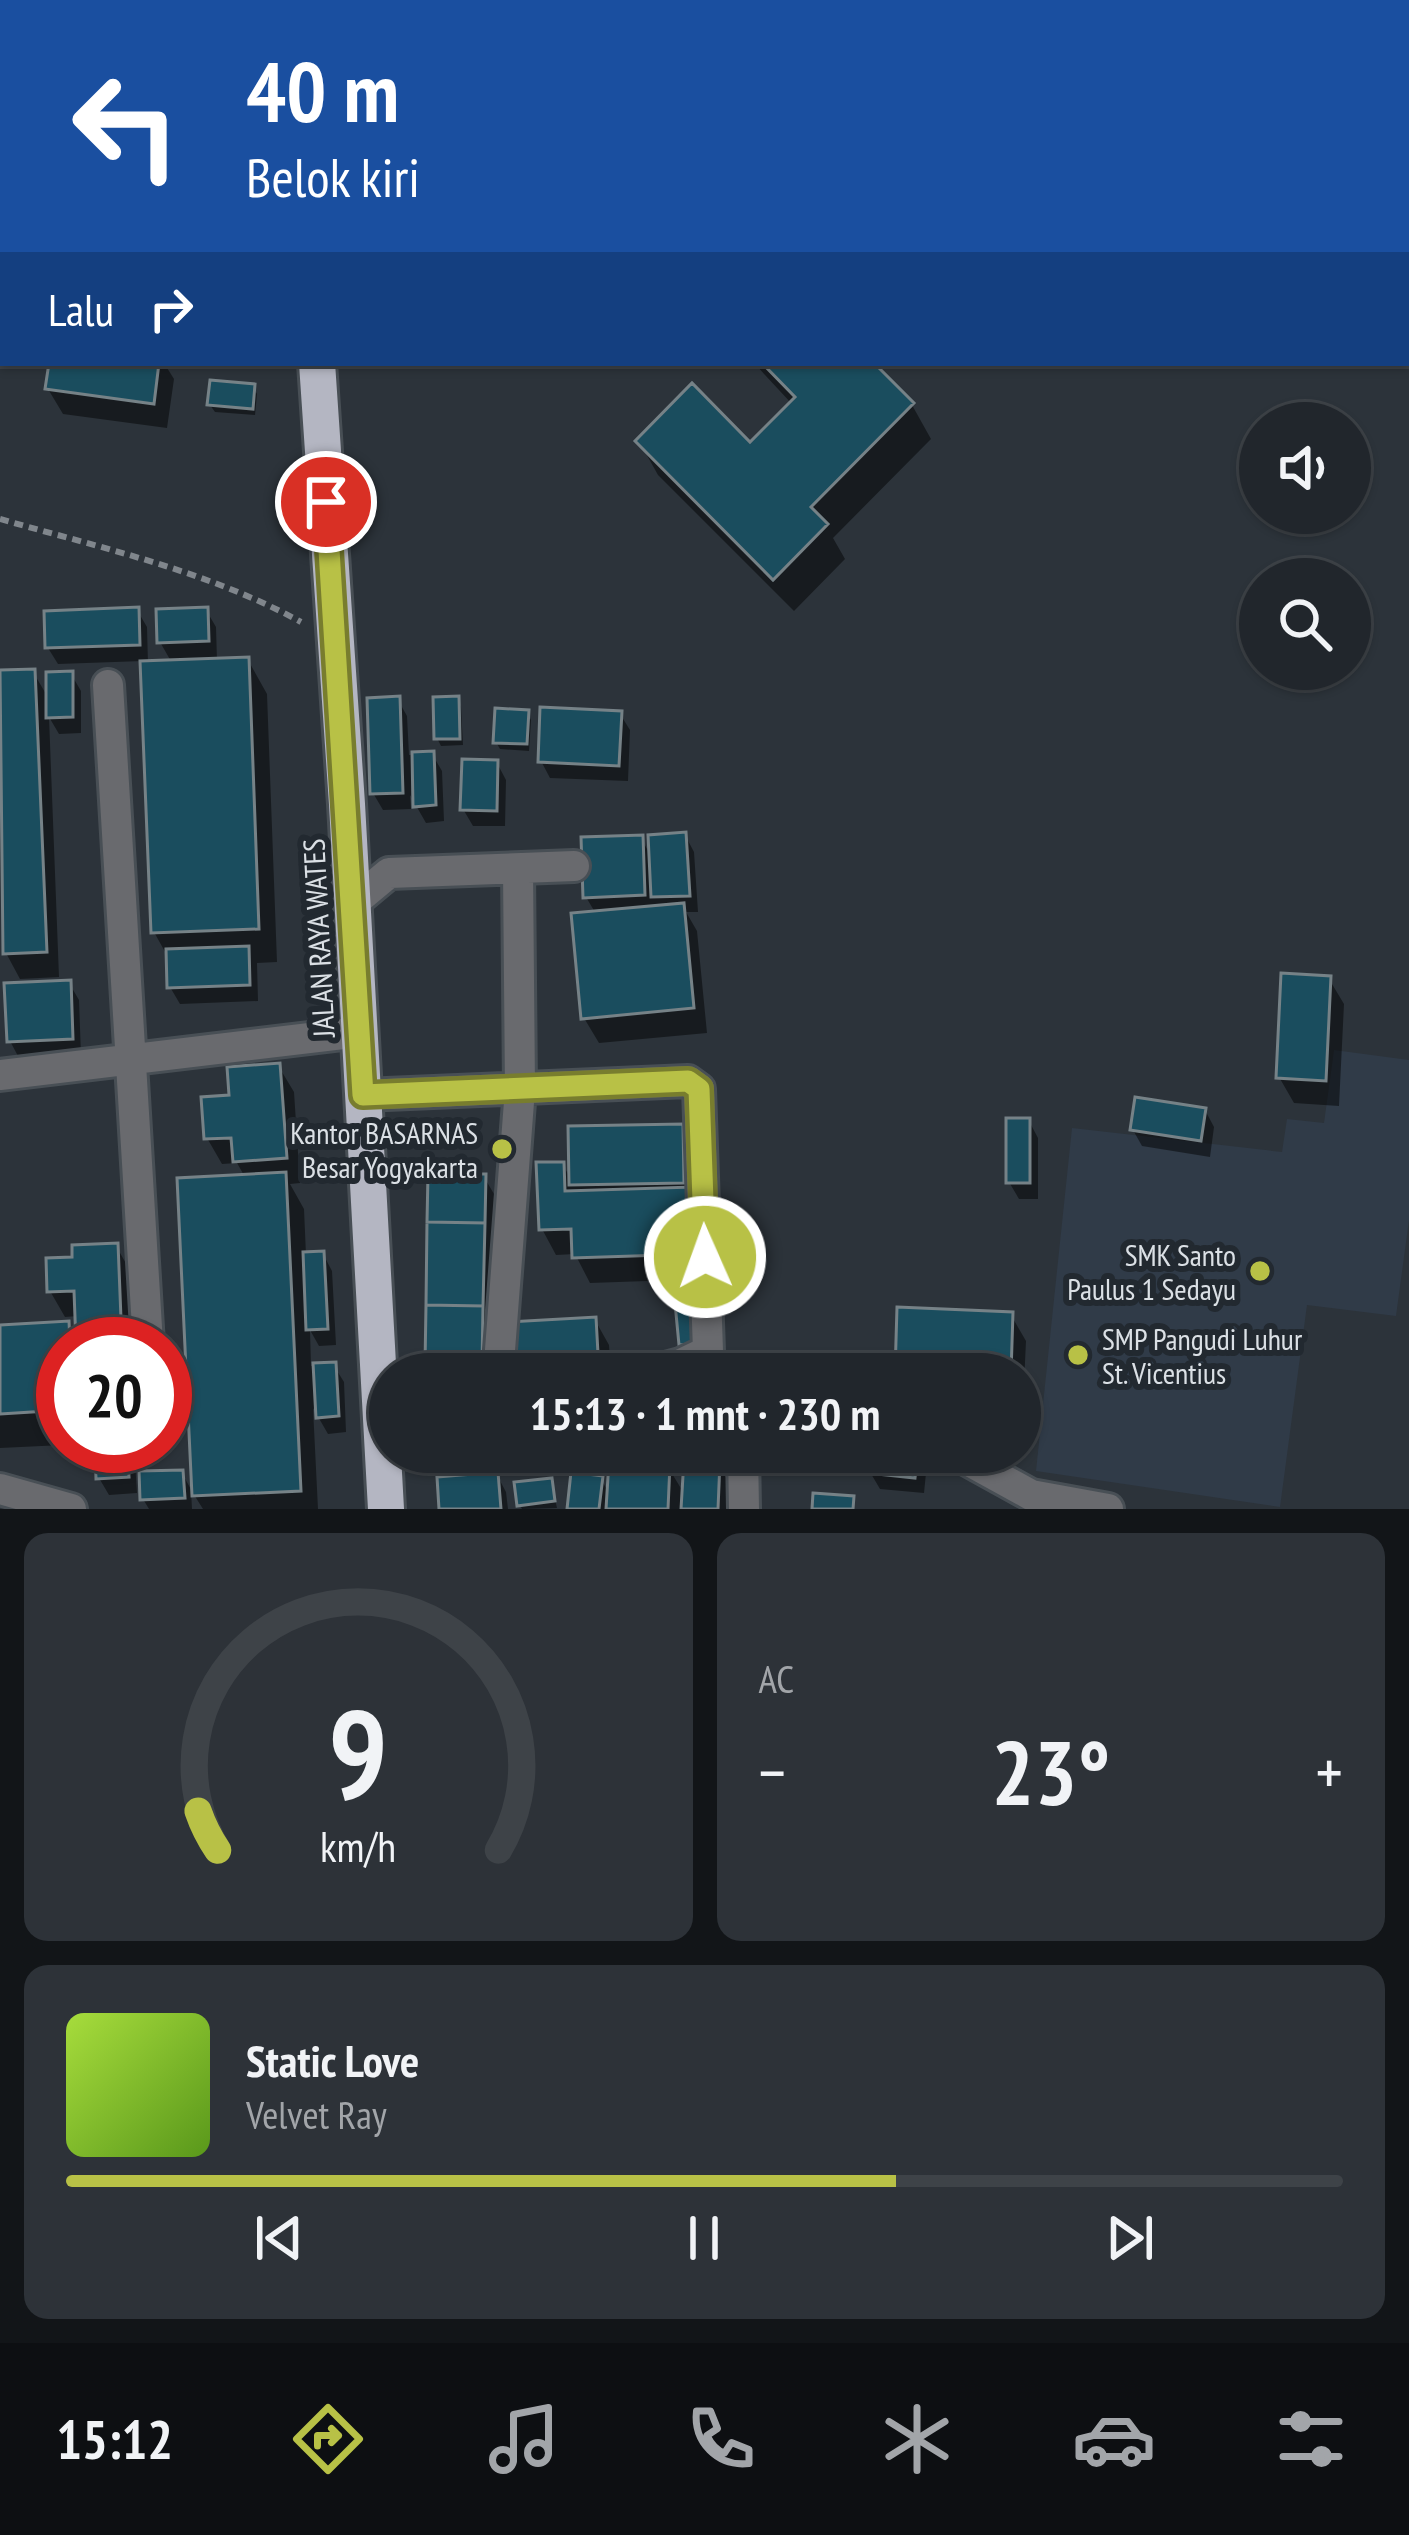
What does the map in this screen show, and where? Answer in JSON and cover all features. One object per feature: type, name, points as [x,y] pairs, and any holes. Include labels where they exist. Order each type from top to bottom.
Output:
[{"type":"highway","name":"JALAN RAYA WATES","points":[[316,366],[378,1353]]},
{"type":"highway","name":"JALAN RAYA WATES","points":[[384,1473],[386,1509]]},
{"type":"street","points":[[108,685],[146,1317]]},
{"type":"street","points":[[353,903],[389,873],[574,866]]},
{"type":"street","points":[[500,1353],[520,1089],[518,869]]},
{"type":"street","points":[[0,1075],[360,1032]]},
{"type":"street","points":[[363,1095],[688,1081],[699,1089],[709,1351],[705,1353]]},
{"type":"street","points":[[743,1473],[744,1509]]},
{"type":"street","points":[[991,1473],[1031,1495],[1108,1509]]},
{"type":"street","points":[[0,1489],[71,1509]]},
{"type":"path","points":[[0,519],[220,584],[261,600],[335,641]]},
{"type":"shaded area","name":"SMK Santo Paulus 1 Sedayu","points":[[1334,1050],[1409,1060],[1409,1220],[1396,1316],[1307,1305],[1280,1507],[1041,1472],[1041,1423],[1072,1128],[1282,1152],[1287,1119],[1324,1123]]},
{"type":"building","points":[[49,366],[159,366],[154,404],[45,389]]},
{"type":"building","points":[[765,366],[877,366],[914,403],[811,507],[828,524],[773,580],[635,441],[692,383],[750,442],[795,397]]},
{"type":"building","points":[[210,380],[255,384],[253,409],[207,405]]},
{"type":"building","points":[[139,607],[140,645],[45,648],[44,611]]},
{"type":"building","points":[[208,607],[209,641],[157,643],[156,609]]},
{"type":"building","points":[[249,657],[259,929],[151,933],[140,661]]},
{"type":"building","points":[[35,669],[47,952],[3,954],[0,670]]},
{"type":"building","points":[[73,671],[73,717],[46,718],[46,672]]},
{"type":"building","points":[[400,696],[403,793],[370,794],[367,698]]},
{"type":"building","points":[[459,696],[460,739],[434,739],[433,697]]},
{"type":"building","points":[[540,707],[622,711],[619,766],[538,762]]},
{"type":"building","points":[[495,708],[529,710],[527,744],[493,743]]},
{"type":"building","points":[[434,751],[436,805],[413,807],[412,752]]},
{"type":"building","points":[[462,759],[498,760],[497,811],[460,810]]},
{"type":"building","points":[[686,832],[690,896],[651,897],[648,835]]},
{"type":"building","points":[[643,835],[645,895],[583,898],[581,837]]},
{"type":"building","points":[[684,903],[694,1008],[581,1019],[571,913]]},
{"type":"building","points":[[249,946],[250,985],[167,988],[166,949]]},
{"type":"building","points":[[1281,973],[1331,976],[1326,1081],[1276,1078]]},
{"type":"building","points":[[71,980],[73,1039],[7,1042],[4,983]]},
{"type":"building","points":[[280,1063],[287,1158],[233,1162],[231,1138],[204,1139],[201,1097],[229,1095],[227,1067]]},
{"type":"building","points":[[1135,1097],[1206,1108],[1201,1141],[1130,1130]]},
{"type":"building","points":[[1006,1118],[1030,1118],[1030,1183],[1006,1183]]},
{"type":"building","points":[[683,1124],[684,1183],[569,1185],[568,1126]]},
{"type":"building","points":[[536,1162],[564,1162],[565,1191],[693,1187],[695,1254],[572,1258],[571,1229],[539,1230]]},
{"type":"building","points":[[286,1172],[301,1491],[192,1496],[192,1317],[184,1317],[177,1178]]},
{"type":"building","points":[[428,1174],[486,1174],[485,1223],[427,1222]]},
{"type":"building","points":[[427,1222],[485,1223],[483,1306],[426,1305]]},
{"type":"building","points":[[118,1243],[121,1317],[75,1317],[74,1291],[47,1292],[46,1258],[72,1257],[72,1245]]},
{"type":"building","points":[[324,1251],[328,1329],[306,1330],[303,1252]]},
{"type":"building","points":[[696,1258],[704,1343],[679,1345],[671,1261]]},
{"type":"building","points":[[426,1305],[483,1306],[482,1353],[425,1353]]},
{"type":"building","points":[[897,1307],[1013,1312],[1012,1353],[896,1353]]},
{"type":"building","points":[[596,1317],[598,1353],[509,1353],[507,1322]]},
{"type":"building","points":[[36,1323],[36,1412],[0,1414],[0,1325]]},
{"type":"building","points":[[336,1362],[339,1416],[316,1418],[313,1363]]},
{"type":"building","points":[[96,1473],[129,1473],[129,1477],[96,1479]]},
{"type":"building","points":[[139,1473],[183,1473],[185,1498],[140,1500]]},
{"type":"building","points":[[498,1473],[501,1509],[439,1509],[437,1477]]},
{"type":"building","points":[[571,1473],[603,1476],[599,1509],[567,1509]]},
{"type":"building","points":[[608,1473],[670,1473],[668,1509],[606,1509]]},
{"type":"building","points":[[683,1473],[720,1473],[718,1509],[681,1509]]},
{"type":"building","points":[[867,1473],[916,1473],[915,1478]]},
{"type":"building","points":[[552,1478],[555,1501],[517,1506],[514,1482]]},
{"type":"building","points":[[813,1493],[854,1496],[853,1509],[812,1509]]},
{"type":"place","name":"Kantor BASARNAS Besar Yogyakarta","points":[[502,1149]]},
{"type":"place","name":"SMK Santo Paulus 1 Sedayu","points":[[1260,1271]]},
{"type":"place","name":"SMP Pangudi Luhur St. Vicentius","points":[[1078,1355]]},
{"type":"route","points":[[326,502],[363,1095],[688,1081],[699,1089],[705,1257]]}]
